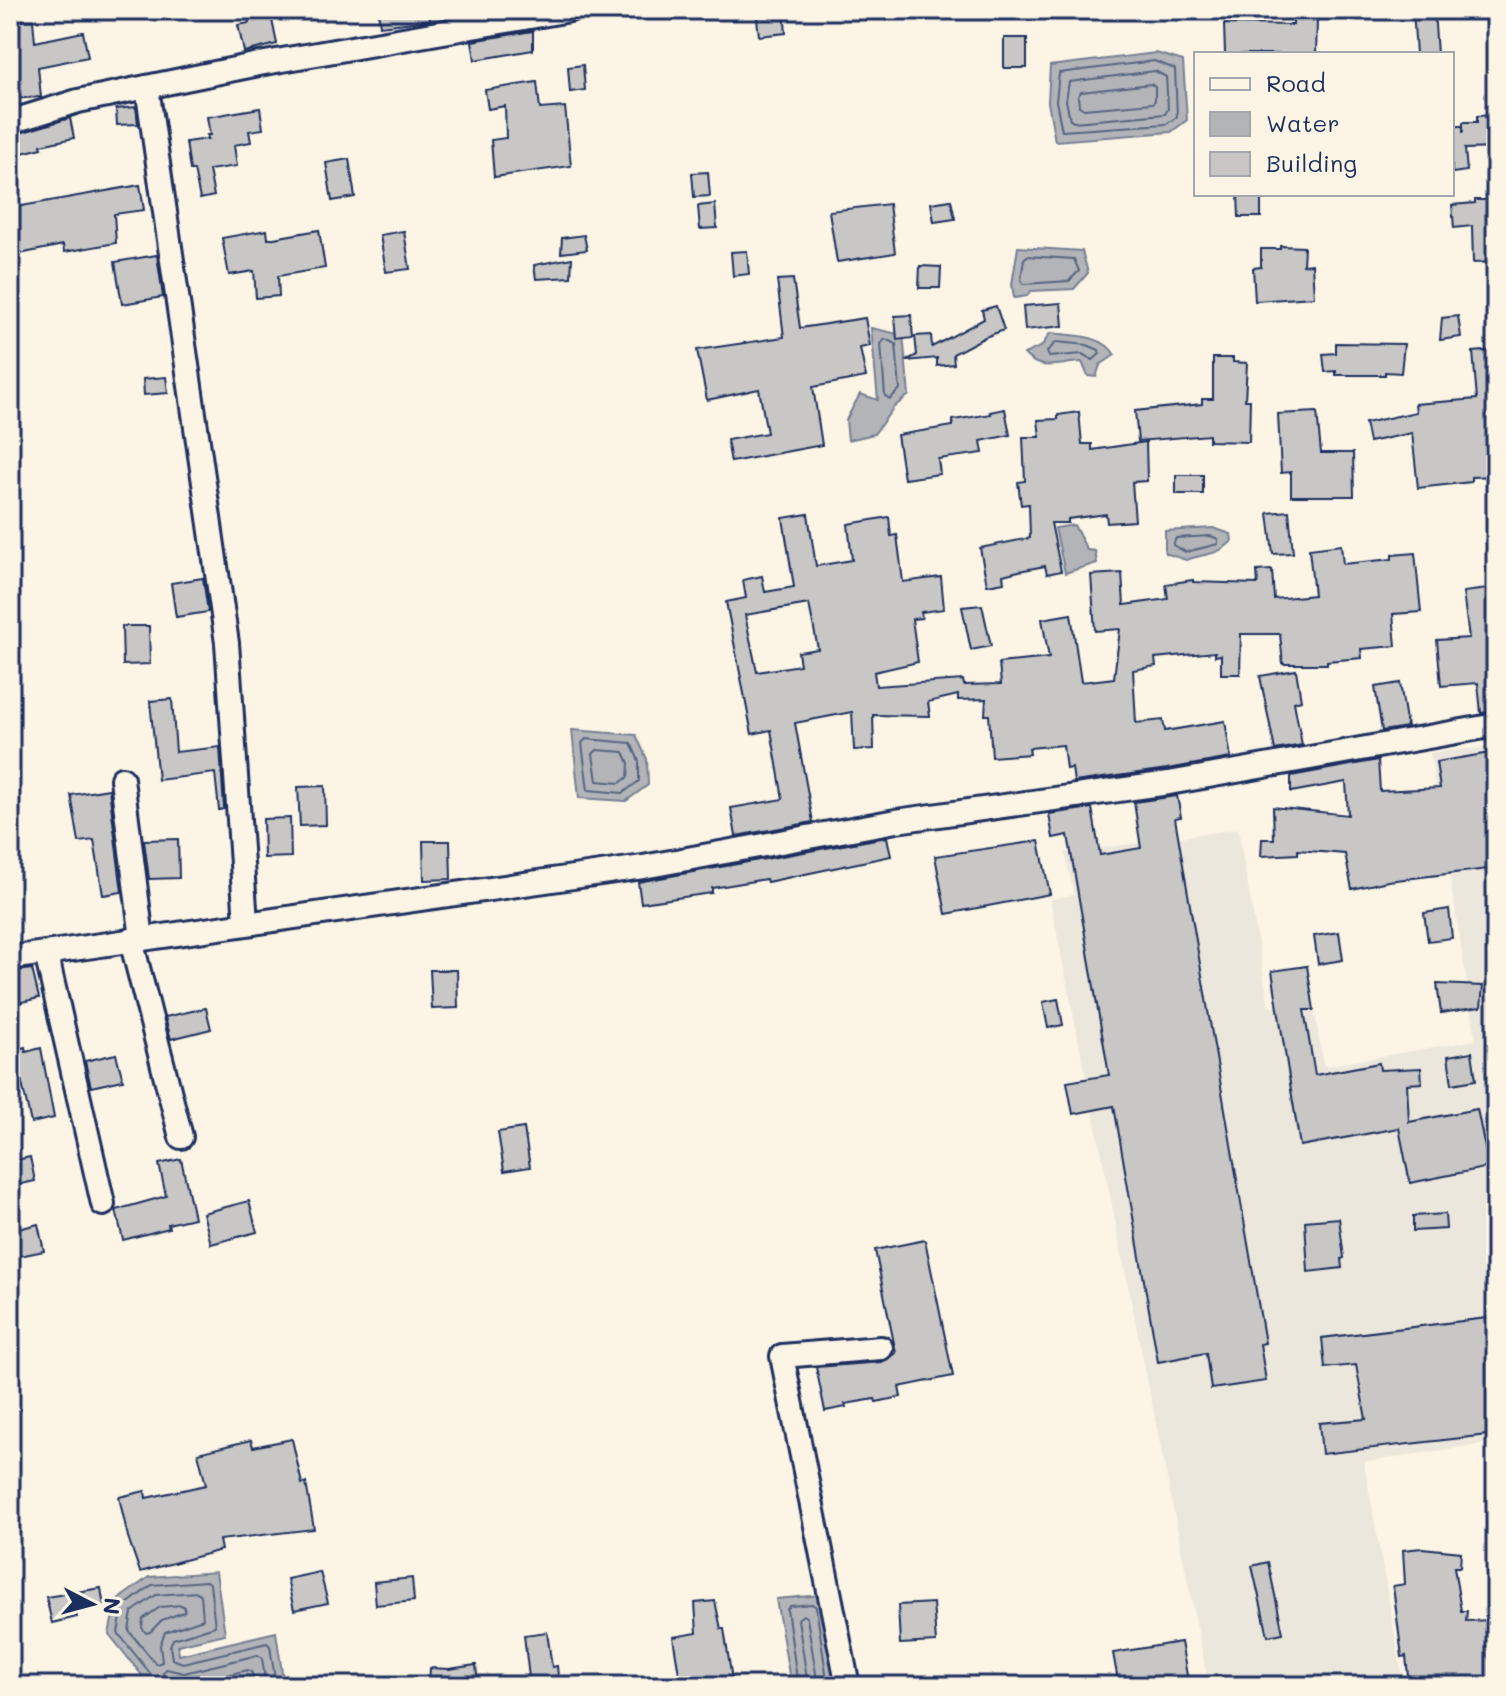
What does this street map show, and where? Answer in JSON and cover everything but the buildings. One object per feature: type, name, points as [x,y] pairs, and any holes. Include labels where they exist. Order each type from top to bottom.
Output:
[{"type":"street","points":[[10,122],[78,101],[259,64],[570,10]]},
{"type":"street","points":[[147,87],[227,643],[246,923]]},
{"type":"street","points":[[10,958],[643,867],[896,821],[1169,783],[1496,725]]},
{"type":"street","points":[[122,779],[136,939],[181,1137]]},
{"type":"street","points":[[46,953],[103,1204]]},
{"type":"street","points":[[848,1686],[782,1356],[881,1348]]},
{"type":"shaded area","points":[[1496,746],[1496,752],[1436,762],[1454,875],[1496,868],[1496,1317],[1353,1335],[1358,1378],[1496,1362],[1367,1424],[1370,1450],[1496,1434],[1496,1442],[1364,1462],[1404,1686],[1209,1686],[1050,899],[1074,895],[1065,853],[1238,829],[1269,1007],[1313,1004],[1324,1066],[1476,1040],[1430,753]],"holes":[[[1179,842],[1265,1343],[1158,1362],[1072,861]],[[1304,1010],[1315,1075],[1379,1063],[1390,1130],[1300,1145],[1278,1015]],[[1347,1420],[1350,1451],[1322,1454],[1319,1423]]]},
{"type":"water","points":[[1156,53],[1183,61],[1187,120],[1171,132],[1055,141],[1048,102],[1050,66]]},
{"type":"water","points":[[1018,247],[1082,251],[1088,273],[1074,289],[1031,291],[1027,296],[1014,298],[1012,284]]},
{"type":"water","points":[[871,328],[903,335],[909,395],[894,407],[874,434],[848,440],[846,420],[860,394],[878,400]]},
{"type":"water","points":[[1050,333],[1095,340],[1110,348],[1115,355],[1100,365],[1096,377],[1088,376],[1082,362],[1044,365],[1030,360],[1024,354],[1042,346]]},
{"type":"water","points":[[1074,525],[1087,550],[1095,551],[1097,563],[1065,573],[1055,528]]},
{"type":"water","points":[[1213,528],[1231,534],[1232,541],[1216,552],[1186,560],[1165,553],[1165,531]]},
{"type":"water","points":[[572,730],[636,735],[647,759],[648,785],[626,801],[579,798]]},
{"type":"water","points":[[216,1572],[225,1634],[178,1645],[179,1655],[276,1632],[284,1686],[149,1684],[109,1634],[116,1601],[149,1577]]},
{"type":"water","points":[[822,1595],[836,1686],[791,1686],[776,1599]]}]
